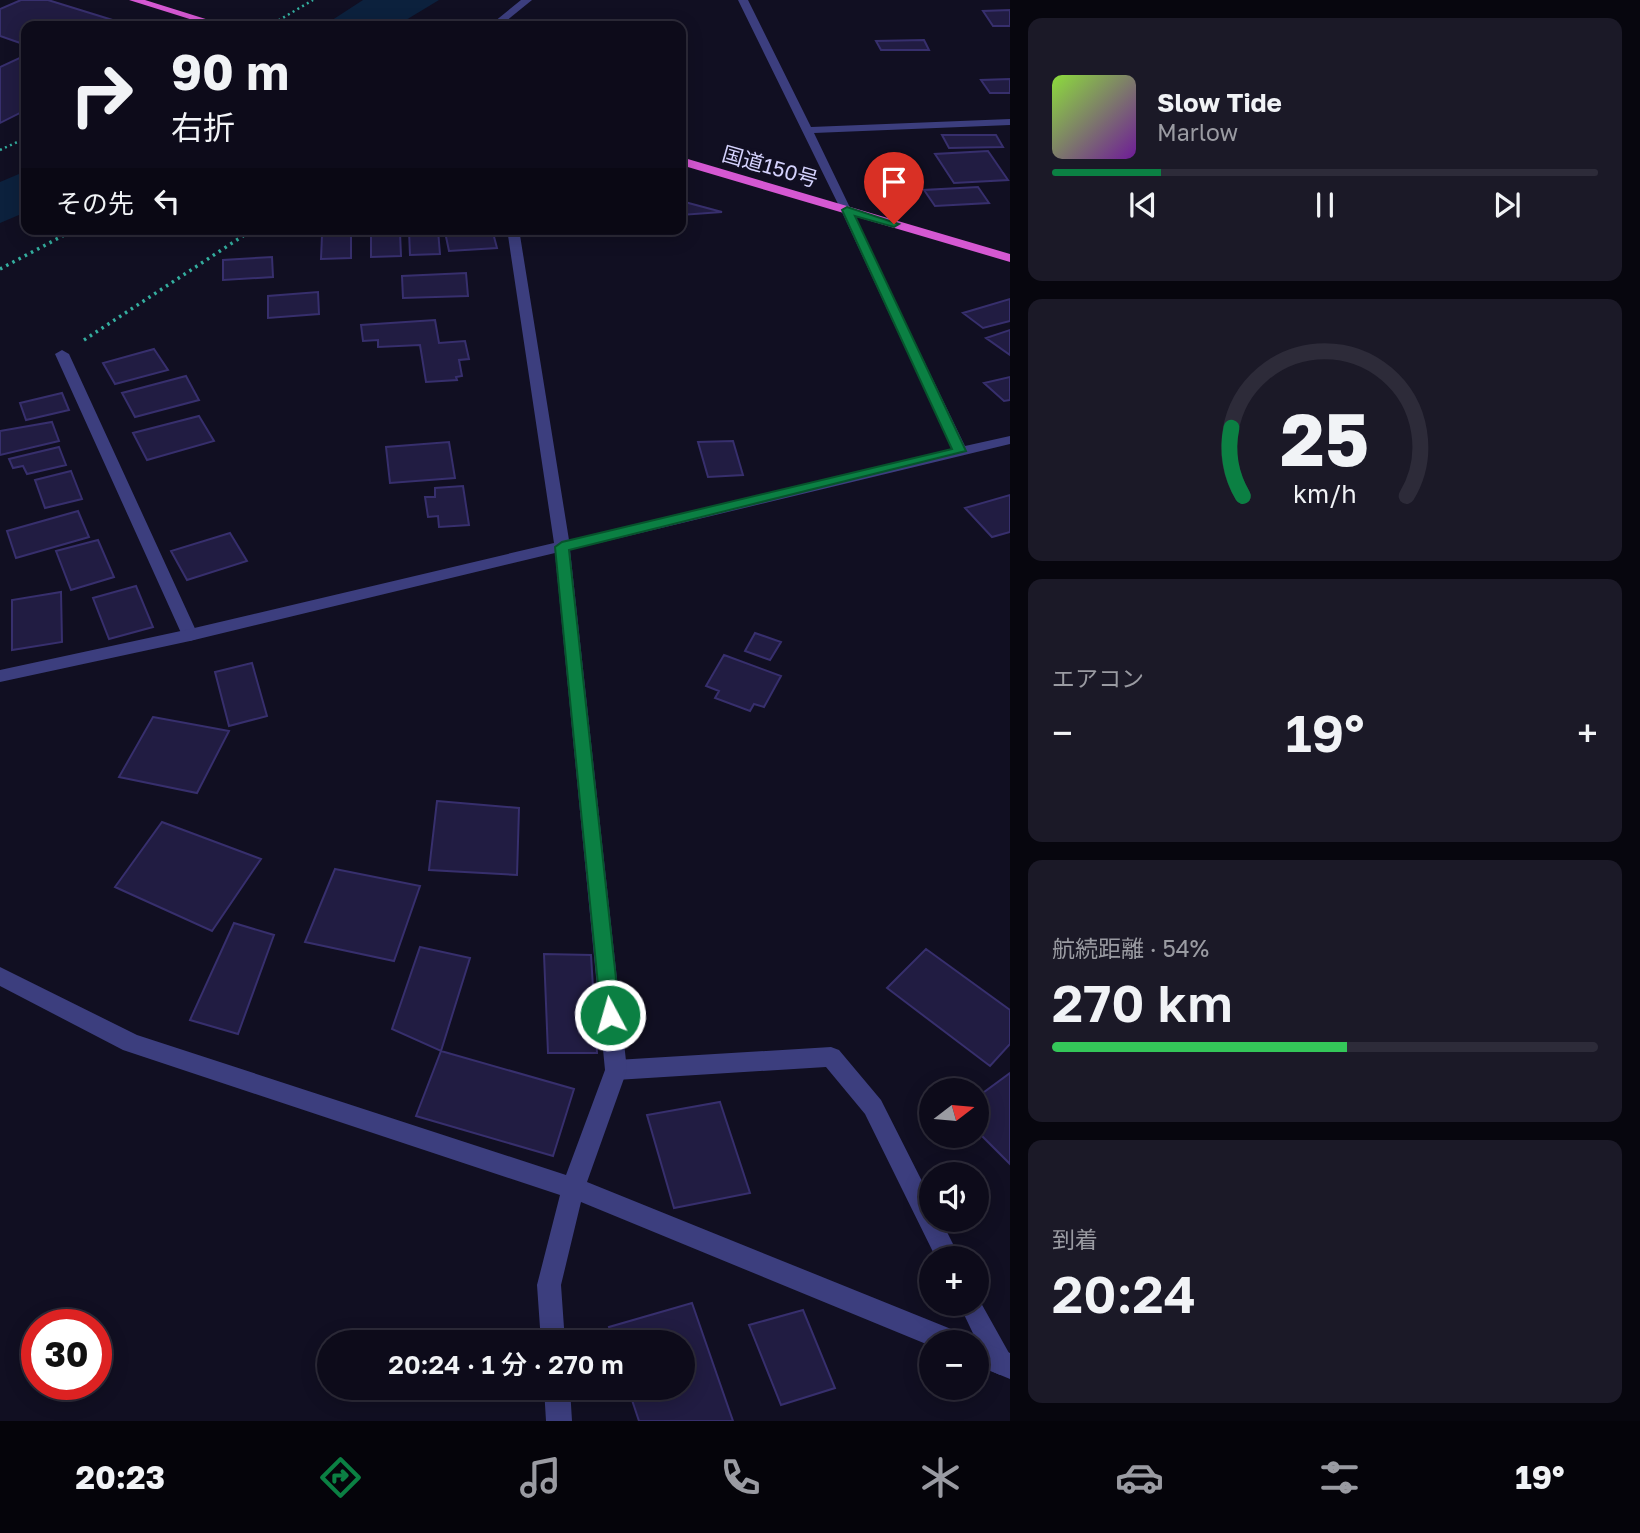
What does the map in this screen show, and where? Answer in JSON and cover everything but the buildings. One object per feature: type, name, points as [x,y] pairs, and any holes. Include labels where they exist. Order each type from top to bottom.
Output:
[{"type":"highway","points":[[134,0],[206,21]]},
{"type":"highway","name":"国道150号","points":[[686,162],[1010,258]]},
{"type":"street","points":[[500,21],[527,0]]},
{"type":"street","points":[[743,0],[847,210],[960,451]]},
{"type":"street","points":[[808,130],[1010,122]]},
{"type":"street","points":[[514,235],[562,547],[616,1070],[573,1188],[549,1285],[553,1330]]},
{"type":"street","points":[[62,354],[190,635]]},
{"type":"street","points":[[0,676],[190,635],[1010,440]]},
{"type":"street","points":[[0,976],[131,1043],[573,1188],[922,1330]]},
{"type":"street","points":[[616,1070],[831,1057],[873,1107],[942,1246]]},
{"type":"street","points":[[976,1316],[995,1360]]},
{"type":"street","points":[[558,1400],[559,1421]]},
{"type":"path","points":[[277,21],[313,0]]},
{"type":"path","points":[[0,150],[21,140]]},
{"type":"path","points":[[0,269],[65,235]]},
{"type":"path","points":[[62,354],[245,235]]},
{"type":"water","points":[[363,0],[439,0],[404,21],[331,21]]},
{"type":"water","points":[[21,173],[21,214],[0,223],[0,182]]},
{"type":"route","points":[[610,1015],[562,547],[960,451],[847,210],[894,224]]}]
